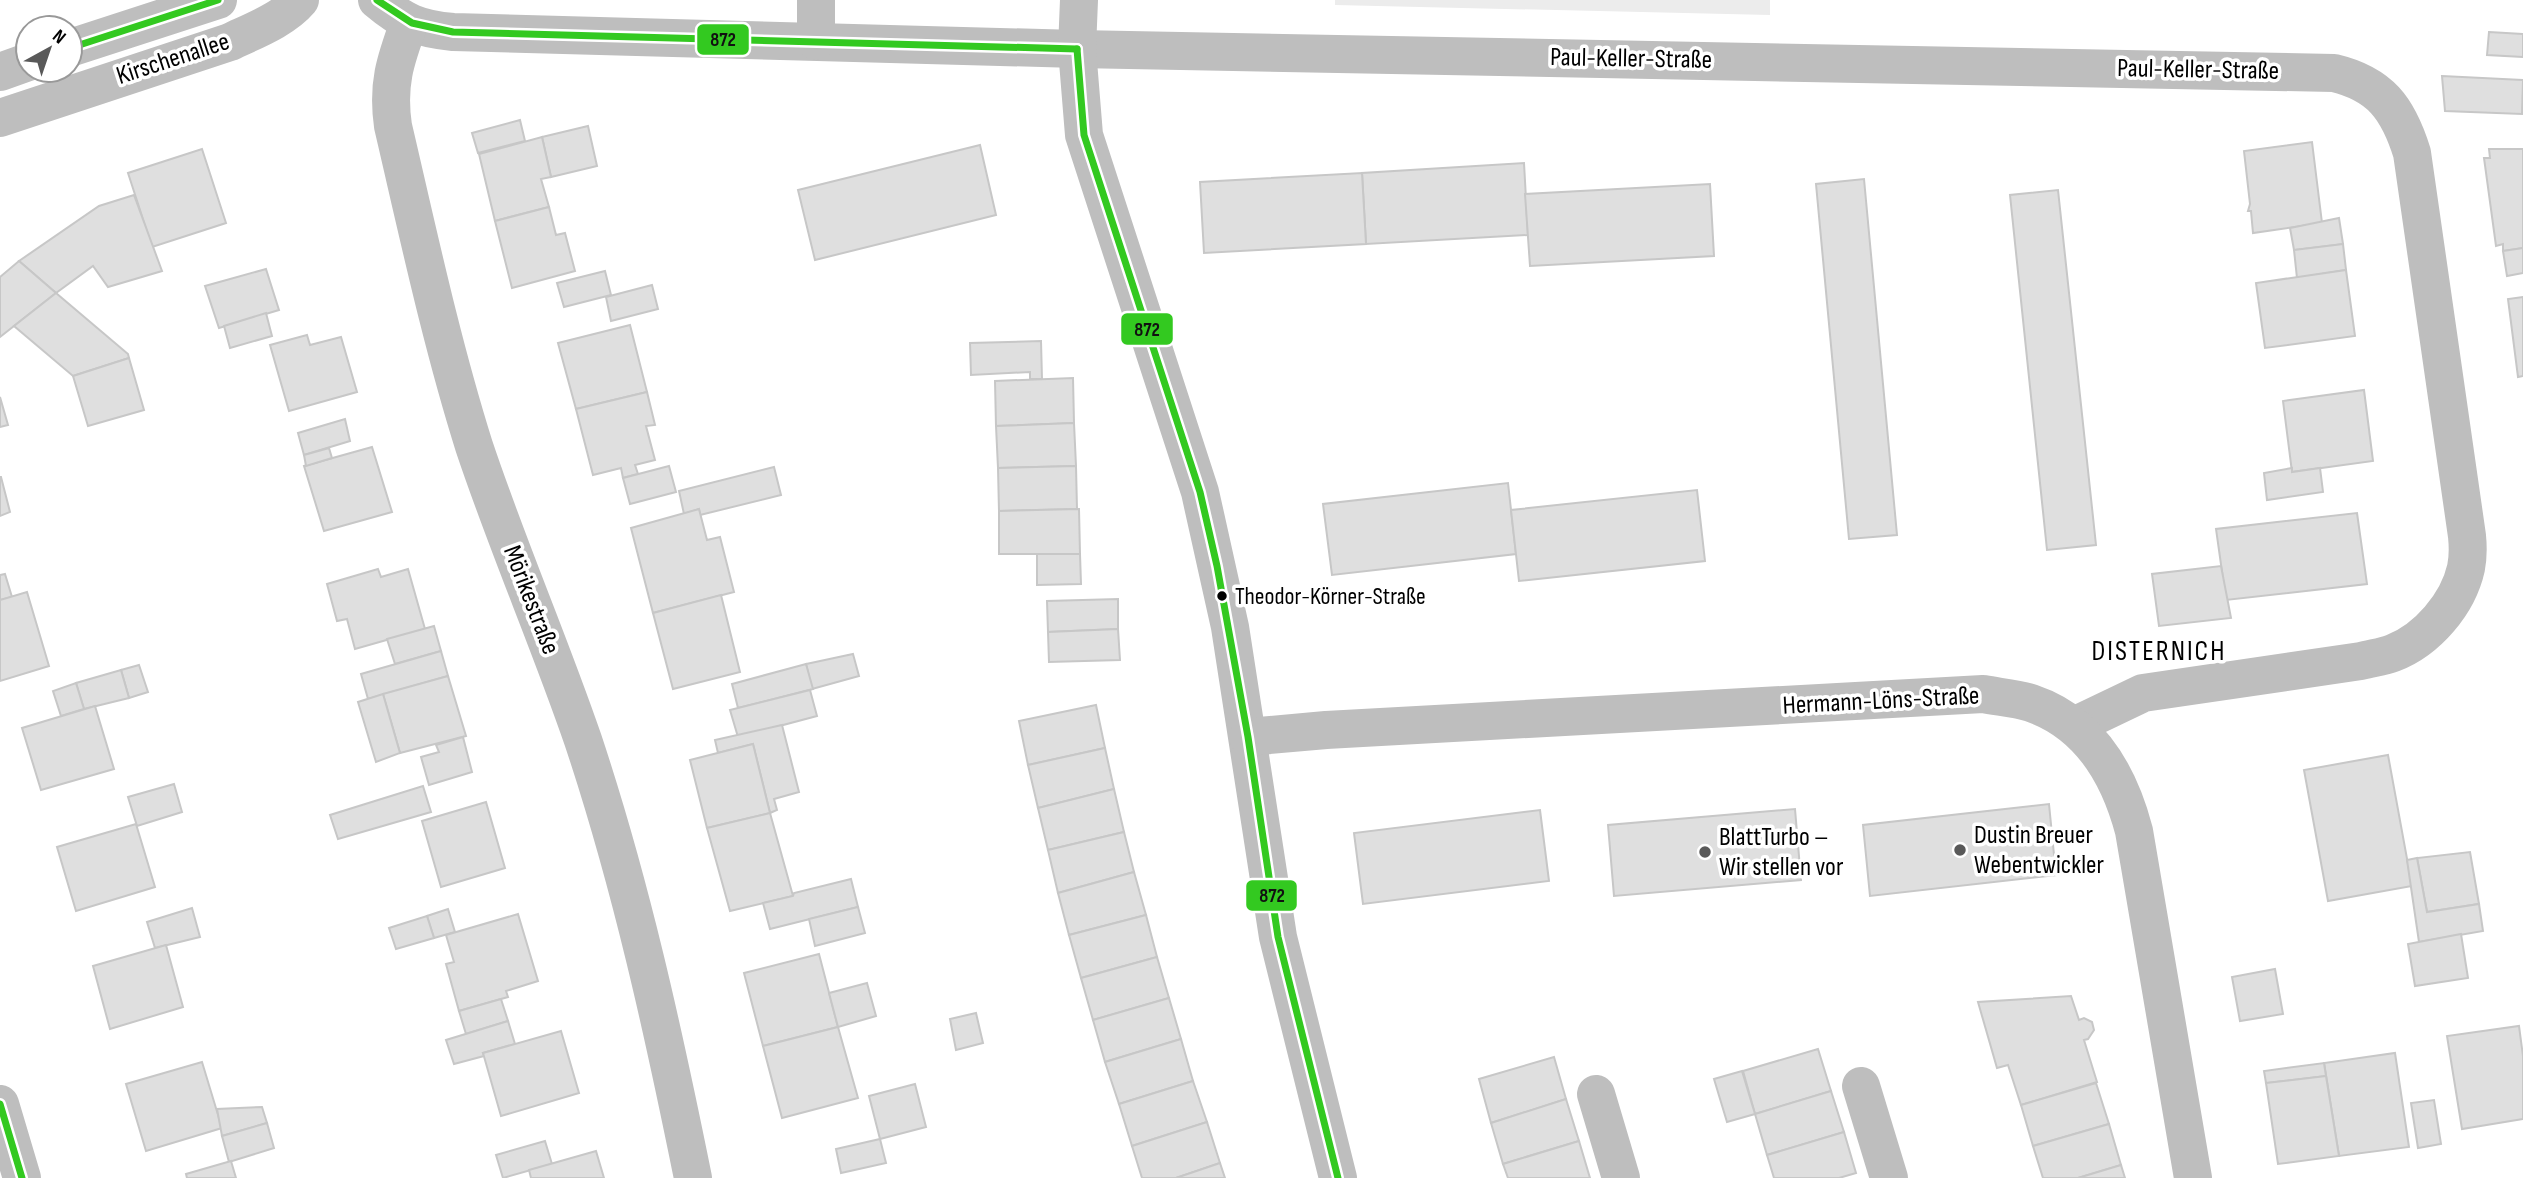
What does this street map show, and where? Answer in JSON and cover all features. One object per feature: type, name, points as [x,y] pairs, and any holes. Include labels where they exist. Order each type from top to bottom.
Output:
[{"type":"street","name":"Kirschenallee","points":[[84,43],[218,0]]},
{"type":"street","name":"Kirschenallee","points":[[0,118],[230,42],[293,8],[300,0]]},
{"type":"street","name":"Paul-Keller-Straße","points":[[377,0],[409,23],[429,30],[453,32],[1077,49],[2333,73],[2352,77],[2385,98],[2405,129],[2412,153],[2467,536],[2466,569],[2459,589],[2434,625],[2417,640],[2393,653],[2361,661],[2143,693],[2074,726]]},
{"type":"street","points":[[816,0],[816,41]]},
{"type":"street","points":[[1079,0],[1077,49],[1084,135],[1200,492],[1230,627],[1278,937],[1338,1178]]},
{"type":"street","name":"Mörikestraße","points":[[409,23],[393,72],[389,100],[439,317],[474,445],[583,741],[613,837],[660,1018],[693,1178]]},
{"type":"street","name":"Hermann-Löns-Straße","points":[[1248,737],[1326,730],[1983,694],[2030,702],[2074,726],[2097,748],[2125,797],[2134,831],[2193,1178]]},
{"type":"street","points":[[1861,1086],[1889,1178]]},
{"type":"street","points":[[1596,1094],[1621,1178]]},
{"type":"street","points":[[0,1104],[22,1178]]},
{"type":"shaded area","points":[[1335,0],[1770,0],[1770,15],[1335,5]]},
{"type":"building","points":[[2489,32],[2523,34],[2523,57],[2487,55]]},
{"type":"building","points":[[2442,76],[2523,80],[2522,114],[2445,111]]},
{"type":"building","points":[[520,120],[525,141],[478,153],[472,133]]},
{"type":"building","points":[[588,126],[597,166],[551,177],[542,137]]},
{"type":"building","points":[[542,137],[551,177],[541,179],[549,207],[495,221],[479,154]]},
{"type":"building","points":[[2312,142],[2322,223],[2253,233],[2251,211],[2248,211],[2250,204],[2244,151]]},
{"type":"building","points":[[980,145],[996,215],[815,260],[798,190]]},
{"type":"building","points":[[202,149],[226,223],[152,247],[128,173]]},
{"type":"building","points":[[2489,149],[2523,149],[2523,248],[2503,251],[2503,244],[2496,246],[2484,158],[2490,158]]},
{"type":"building","points":[[1524,163],[1528,235],[1366,244],[1362,173]]},
{"type":"building","points":[[1362,173],[1366,244],[1204,253],[1200,182]]},
{"type":"building","points":[[1864,179],[1897,535],[1849,539],[1816,184]]},
{"type":"building","points":[[1710,184],[1714,256],[1530,266],[1525,194]]},
{"type":"building","points":[[2058,190],[2096,545],[2047,550],[2010,195]]},
{"type":"building","points":[[134,195],[162,271],[108,287],[93,266],[56,293],[19,261],[99,206]]},
{"type":"building","points":[[549,207],[556,235],[565,233],[575,271],[512,288],[495,221]]},
{"type":"building","points":[[2339,218],[2343,244],[2294,250],[2290,228]]},
{"type":"building","points":[[2343,244],[2346,270],[2297,278],[2294,250]]},
{"type":"building","points":[[2523,248],[2523,273],[2507,276],[2503,251]]},
{"type":"building","points":[[19,261],[56,293],[0,337],[0,277]]},
{"type":"building","points":[[266,269],[279,310],[219,328],[205,286]]},
{"type":"building","points":[[2346,270],[2355,336],[2265,348],[2256,283]]},
{"type":"building","points":[[605,271],[611,295],[564,307],[557,283]]},
{"type":"building","points":[[652,285],[658,309],[611,321],[606,297]]},
{"type":"building","points":[[56,293],[128,354],[129,358],[73,376],[14,326]]},
{"type":"building","points":[[2523,297],[2523,376],[2518,377],[2508,299]]},
{"type":"building","points":[[266,313],[272,336],[230,348],[224,326]]},
{"type":"building","points":[[630,325],[647,392],[576,409],[558,343]]},
{"type":"building","points":[[307,335],[310,345],[341,337],[357,392],[289,411],[270,345]]},
{"type":"building","points":[[1041,341],[1042,379],[1030,379],[1030,372],[971,375],[970,343]]},
{"type":"building","points":[[129,358],[144,410],[88,426],[73,376]]},
{"type":"building","points":[[1073,378],[1074,423],[996,426],[995,381]]},
{"type":"building","points":[[2364,390],[2373,461],[2292,472],[2283,401]]},
{"type":"building","points":[[647,392],[655,425],[646,426],[655,460],[635,465],[638,474],[623,478],[621,468],[593,475],[576,409]]},
{"type":"building","points":[[0,397],[8,425],[0,427]]},
{"type":"building","points":[[345,419],[350,441],[304,455],[298,433]]},
{"type":"building","points":[[1074,423],[1076,466],[998,468],[996,426]]},
{"type":"building","points":[[372,447],[392,512],[324,531],[304,466]]},
{"type":"building","points":[[329,448],[332,458],[306,466],[304,455]]},
{"type":"building","points":[[669,466],[676,492],[630,504],[623,478]]},
{"type":"building","points":[[1076,466],[1077,509],[999,511],[998,468]]},
{"type":"building","points":[[774,467],[781,495],[700,515],[699,509],[684,514],[679,491]]},
{"type":"building","points":[[2292,468],[2292,472],[2320,468],[2323,492],[2267,500],[2264,473]]},
{"type":"building","points":[[0,477],[10,512],[0,516]]},
{"type":"building","points":[[1508,483],[1516,554],[1332,575],[1323,504]]},
{"type":"building","points":[[1697,490],[1705,561],[1519,581],[1511,510]]},
{"type":"building","points":[[699,509],[707,540],[720,537],[734,592],[653,613],[631,528]]},
{"type":"building","points":[[1079,509],[1080,554],[999,554],[999,511]]},
{"type":"building","points":[[2357,513],[2367,584],[2226,600],[2216,529]]},
{"type":"building","points":[[1037,554],[1080,554],[1081,584],[1037,585]]},
{"type":"building","points":[[2221,566],[2231,618],[2159,626],[2152,574]]},
{"type":"building","points":[[378,569],[381,577],[408,569],[425,629],[355,649],[347,619],[337,621],[327,584]]},
{"type":"building","points":[[5,574],[12,597],[0,600],[0,575]]},
{"type":"building","points":[[27,592],[49,666],[0,681],[0,600]]},
{"type":"building","points":[[721,595],[740,672],[673,689],[653,613]]},
{"type":"building","points":[[1118,599],[1118,629],[1048,632],[1047,601]]},
{"type":"building","points":[[434,626],[441,651],[395,664],[387,639]]},
{"type":"building","points":[[1118,629],[1120,660],[1049,662],[1048,632]]},
{"type":"building","points":[[441,651],[448,676],[368,699],[361,674]]},
{"type":"building","points":[[853,654],[859,676],[812,689],[806,664]]},
{"type":"building","points":[[806,664],[813,689],[738,708],[732,684]]},
{"type":"building","points":[[139,665],[148,692],[129,698],[121,670]]},
{"type":"building","points":[[121,670],[129,698],[84,709],[76,683]]},
{"type":"building","points":[[448,676],[466,736],[400,753],[383,694]]},
{"type":"building","points":[[76,683],[84,709],[61,716],[53,691]]},
{"type":"building","points":[[810,690],[817,716],[738,737],[730,710]]},
{"type":"building","points":[[383,694],[400,753],[376,762],[358,702]]},
{"type":"building","points":[[1096,705],[1105,748],[1028,765],[1019,721]]},
{"type":"building","points":[[95,706],[114,769],[41,790],[22,728]]},
{"type":"building","points":[[782,725],[799,792],[774,799],[777,810],[770,813],[753,744],[718,753],[715,740]]},
{"type":"building","points":[[463,737],[472,772],[429,785],[421,757],[439,752],[436,745]]},
{"type":"building","points":[[753,744],[770,813],[707,828],[690,760]]},
{"type":"building","points":[[1105,748],[1114,789],[1038,808],[1028,765]]},
{"type":"building","points":[[2388,755],[2412,886],[2328,901],[2304,770]]},
{"type":"building","points":[[174,784],[182,812],[137,826],[128,797]]},
{"type":"building","points":[[423,786],[431,812],[338,839],[330,815]]},
{"type":"building","points":[[1114,789],[1124,832],[1048,850],[1038,808]]},
{"type":"building","points":[[486,802],[505,868],[441,887],[422,821]]},
{"type":"building","points":[[2049,804],[2056,875],[1870,896],[1863,825]]},
{"type":"building","points":[[1795,809],[1801,880],[1614,896],[1608,825]]},
{"type":"building","points":[[1540,810],[1549,881],[1363,904],[1354,833]]},
{"type":"building","points":[[770,813],[793,896],[730,911],[707,828]]},
{"type":"building","points":[[136,824],[155,887],[76,911],[57,847]]},
{"type":"building","points":[[1124,832],[1134,872],[1058,893],[1048,850]]},
{"type":"building","points":[[2470,852],[2479,904],[2427,912],[2417,858]]},
{"type":"building","points":[[2417,858],[2427,912],[2479,904],[2483,931],[2419,942],[2407,860]]},
{"type":"building","points":[[1134,872],[1146,915],[1069,935],[1058,893]]},
{"type":"building","points":[[851,879],[858,907],[770,929],[763,903]]},
{"type":"building","points":[[858,907],[865,933],[815,946],[809,919]]},
{"type":"building","points":[[192,908],[200,937],[155,948],[147,922]]},
{"type":"building","points":[[448,909],[455,932],[434,938],[427,916]]},
{"type":"building","points":[[518,914],[538,981],[506,991],[508,997],[459,1011],[446,964],[454,962],[446,935]]},
{"type":"building","points":[[1146,915],[1157,957],[1081,978],[1069,935]]},
{"type":"building","points":[[427,916],[434,938],[396,949],[389,928]]},
{"type":"building","points":[[2461,934],[2468,978],[2415,986],[2408,944]]},
{"type":"building","points":[[166,945],[183,1007],[110,1029],[93,966]]},
{"type":"building","points":[[819,954],[838,1027],[763,1046],[744,973]]},
{"type":"building","points":[[1157,957],[1169,998],[1093,1020],[1081,978]]},
{"type":"building","points":[[2275,969],[2283,1014],[2240,1021],[2232,977]]},
{"type":"building","points":[[867,983],[876,1016],[838,1027],[829,993]]},
{"type":"building","points":[[2071,996],[2079,1020],[2084,1018],[2092,1022],[2094,1030],[2088,1039],[2084,1040],[2097,1082],[2021,1105],[2008,1065],[1997,1068],[1978,1002]]},
{"type":"building","points":[[1169,998],[1181,1039],[1105,1062],[1093,1020]]},
{"type":"building","points":[[501,999],[508,1021],[466,1034],[459,1011]]},
{"type":"building","points":[[976,1013],[983,1043],[956,1050],[950,1019]]},
{"type":"building","points":[[508,1021],[515,1044],[454,1064],[446,1040]]},
{"type":"building","points":[[2519,1026],[2523,1056],[2523,1119],[2462,1129],[2447,1036]]},
{"type":"building","points":[[838,1027],[858,1098],[782,1118],[763,1046]]},
{"type":"building","points":[[561,1031],[579,1093],[501,1116],[483,1053]]},
{"type":"building","points":[[1181,1039],[1193,1081],[1119,1104],[1105,1062]]},
{"type":"building","points":[[1818,1049],[1831,1091],[1755,1114],[1743,1071]]},
{"type":"building","points":[[2395,1053],[2409,1147],[2339,1156],[2324,1063]]},
{"type":"building","points":[[1554,1057],[1566,1099],[1491,1123],[1479,1079]]},
{"type":"building","points":[[202,1062],[222,1128],[146,1151],[126,1084]]},
{"type":"building","points":[[2324,1063],[2326,1076],[2266,1083],[2264,1071]]},
{"type":"building","points":[[1742,1071],[1755,1114],[1727,1122],[1714,1079]]},
{"type":"building","points":[[2326,1076],[2339,1156],[2278,1164],[2266,1083]]},
{"type":"building","points":[[1193,1081],[1207,1122],[1132,1146],[1119,1104]]},
{"type":"building","points":[[2096,1083],[2109,1124],[2033,1146],[2021,1105]]},
{"type":"building","points":[[915,1084],[926,1127],[880,1139],[869,1096]]},
{"type":"building","points":[[1831,1091],[1844,1132],[1767,1155],[1755,1114]]},
{"type":"building","points":[[1566,1099],[1579,1141],[1503,1164],[1491,1123]]},
{"type":"building","points":[[2434,1100],[2441,1144],[2418,1148],[2411,1103]]},
{"type":"building","points":[[262,1107],[267,1123],[222,1136],[217,1109]]},
{"type":"building","points":[[1207,1122],[1220,1163],[1176,1178],[1142,1178],[1132,1146]]},
{"type":"building","points":[[267,1123],[274,1148],[229,1162],[222,1136]]},
{"type":"building","points":[[2109,1124],[2121,1165],[2078,1178],[2043,1178],[2033,1146]]},
{"type":"building","points":[[1844,1132],[1856,1173],[1839,1178],[1774,1178],[1767,1155]]},
{"type":"building","points":[[880,1139],[886,1163],[841,1173],[836,1149]]},
{"type":"building","points":[[545,1141],[552,1164],[503,1178],[496,1155]]},
{"type":"building","points":[[1579,1141],[1590,1178],[1508,1178],[1503,1164]]},
{"type":"building","points":[[596,1151],[604,1178],[531,1178],[529,1170]]},
{"type":"building","points":[[231,1161],[236,1178],[187,1178],[186,1174]]},
{"type":"building","points":[[1220,1163],[1225,1178],[1176,1178]]},
{"type":"building","points":[[2121,1165],[2125,1178],[2078,1178]]},
{"type":"transit line","name":"872","points":[[84,43],[218,0]]},
{"type":"transit line","name":"872","points":[[377,0],[412,23],[453,32],[1077,49]]},
{"type":"transit line","name":"872","points":[[1077,49],[1084,135],[1200,492],[1217,566],[1248,737],[1278,937],[1338,1178]]},
{"type":"transit line","name":"872","points":[[0,1104],[22,1178]]},
{"type":"place","name":"Theodor-Körner-Straße","points":[[1222,596]]},
{"type":"place","name":"Dustin Breuer Webentwickler","points":[[1960,850]]},
{"type":"place","name":"BlattTurbo – Wir stellen vor","points":[[1705,852]]},
{"type":"district","name":"DISTERNICH","points":[[2159,651]]}]
